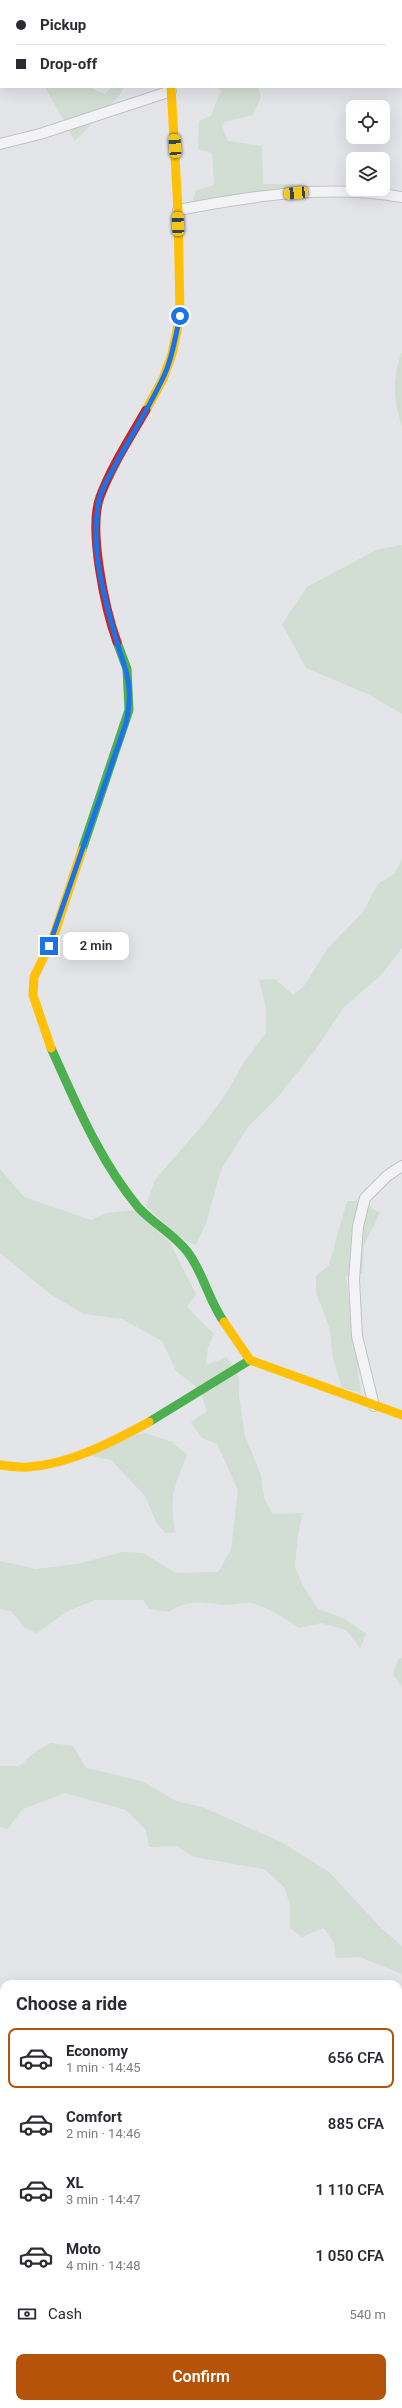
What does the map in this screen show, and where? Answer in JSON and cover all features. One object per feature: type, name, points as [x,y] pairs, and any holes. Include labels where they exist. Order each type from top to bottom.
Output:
[{"type":"street","points":[[0,144],[40,134],[171,89],[178,210],[180,316],[172,354],[163,379],[110,475],[97,507],[96,538],[99,564],[114,633],[127,669],[129,710],[126,723],[53,938],[34,978],[32,986],[37,1010],[47,1038],[92,1136],[104,1157],[139,1208],[185,1249],[194,1261],[219,1314],[250,1360],[402,1416]]},
{"type":"street","points":[[178,210],[250,197],[326,190],[380,193],[402,197]]},
{"type":"street","points":[[374,1406],[357,1336],[354,1306],[358,1226],[365,1198],[379,1183],[402,1166]]},
{"type":"street","points":[[0,1465],[26,1467],[51,1464],[81,1455],[137,1428],[250,1360]]},
{"type":"shaded area","points":[[46,88],[91,88],[105,94],[111,88],[123,88],[119,96],[75,141]]},
{"type":"shaded area","points":[[218,88],[258,88],[261,97],[253,115],[224,122],[222,127],[228,141],[262,146],[263,184],[301,184],[305,191],[196,204],[193,201],[195,191],[214,185],[212,153],[198,149],[199,121],[211,116],[221,91]]},
{"type":"shaded area","points":[[402,351],[402,427],[395,398],[395,380]]},
{"type":"shaded area","points":[[402,545],[402,714],[370,695],[306,668],[282,624],[307,587],[376,550]]},
{"type":"shaded area","points":[[402,859],[402,948],[382,974],[343,1008],[315,1050],[278,1097],[247,1128],[221,1170],[206,1223],[196,1245],[180,1238],[146,1206],[155,1180],[206,1121],[228,1091],[244,1062],[266,1033],[266,1008],[259,980],[275,979],[293,995],[304,986],[328,948],[363,912],[378,884],[395,873]]},
{"type":"shaded area","points":[[0,1169],[24,1197],[91,1220],[106,1213],[135,1210],[170,1243],[196,1294],[187,1307],[214,1334],[208,1347],[206,1365],[227,1357],[239,1378],[239,1396],[245,1436],[261,1475],[264,1497],[272,1514],[303,1513],[298,1534],[295,1566],[302,1584],[318,1609],[345,1619],[366,1634],[360,1648],[346,1630],[321,1623],[299,1628],[270,1610],[252,1603],[227,1605],[197,1602],[183,1605],[168,1612],[149,1609],[143,1600],[95,1600],[68,1611],[37,1633],[25,1628],[11,1611],[0,1609],[0,1561],[36,1569],[78,1564],[122,1552],[143,1553],[176,1573],[218,1572],[231,1550],[238,1490],[217,1444],[202,1438],[191,1422],[207,1411],[199,1389],[176,1371],[162,1341],[122,1319],[84,1314],[50,1294],[0,1253]]},
{"type":"shaded area","points":[[347,1201],[360,1201],[380,1213],[364,1245],[362,1273],[346,1276],[361,1393],[342,1388],[333,1359],[330,1329],[316,1293],[316,1276],[329,1265]]},
{"type":"shaded area","points":[[146,1433],[172,1442],[187,1455],[174,1493],[173,1520],[175,1532],[165,1533],[156,1522],[146,1497],[111,1460],[92,1456],[113,1437]]},
{"type":"shaded area","points":[[402,1658],[402,1686],[393,1675],[398,1659]]},
{"type":"shaded area","points":[[51,1743],[73,1746],[86,1768],[142,1781],[176,1801],[202,1807],[283,1843],[329,1872],[382,1929],[402,1946],[402,1974],[360,1957],[336,1958],[334,1943],[324,1928],[302,1937],[290,1928],[290,1904],[284,1887],[264,1869],[194,1857],[177,1846],[149,1847],[146,1830],[126,1810],[65,1793],[23,1809],[7,1829],[0,1827],[0,1766],[19,1766],[35,1752]]},
{"type":"traffic: fast","points":[[82,850],[129,710],[127,669],[117,642]]},
{"type":"traffic: fast","points":[[51,1048],[89,1130],[111,1170],[138,1207],[184,1247],[199,1271],[214,1305],[224,1322]]},
{"type":"traffic: fast","points":[[149,1422],[250,1360]]},
{"type":"traffic: slow","points":[[146,410],[163,379],[172,354],[180,316],[178,210],[171,88]]},
{"type":"traffic: slow","points":[[51,1048],[33,995],[34,977],[53,938],[82,850]]},
{"type":"traffic: slow","points":[[224,1322],[250,1360],[402,1415]]},
{"type":"traffic: slow","points":[[0,1465],[25,1467],[60,1462],[91,1451],[149,1422]]},
{"type":"traffic: jam","points":[[117,642],[103,590],[97,548],[97,511],[104,486],[146,410]]},
{"type":"route","points":[[49,946],[126,723],[129,710],[130,698],[127,669],[114,633],[99,564],[96,538],[97,507],[110,475],[163,379],[172,354],[180,316]]}]
